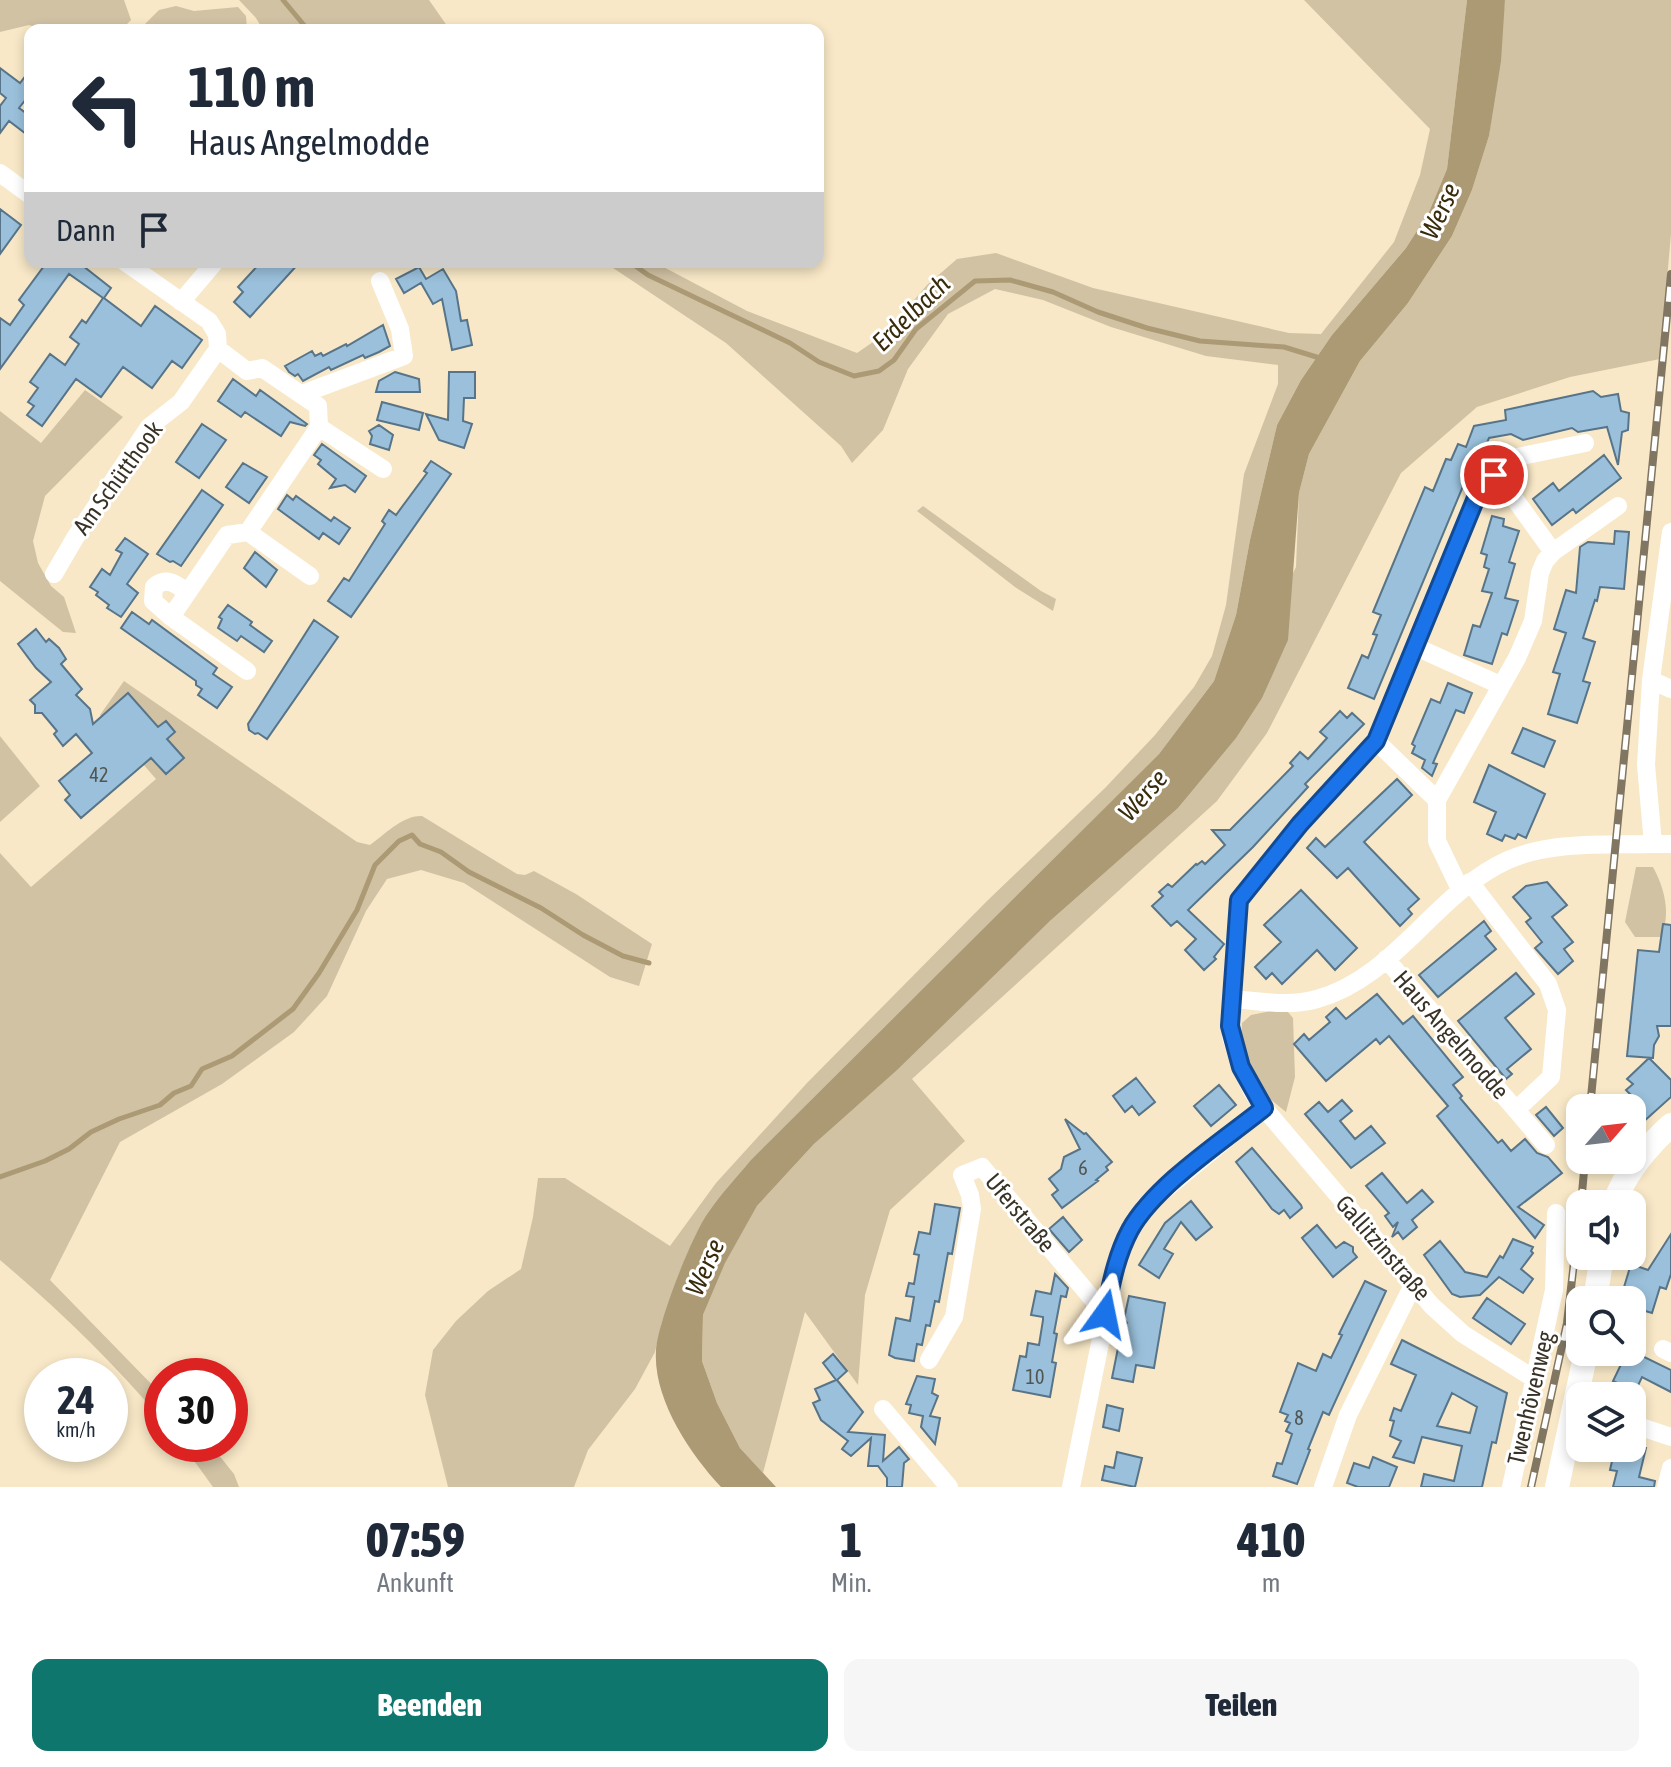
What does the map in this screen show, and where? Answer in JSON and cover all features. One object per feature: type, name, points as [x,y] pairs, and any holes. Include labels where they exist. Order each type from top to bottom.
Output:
[{"type":"street","points":[[0,173],[24,190]]},
{"type":"street","points":[[133,268],[209,321],[217,334],[218,349],[247,371],[262,368],[318,406],[319,427],[248,532]]},
{"type":"street","points":[[181,302],[210,268]]},
{"type":"street","points":[[302,394],[404,356],[400,329],[380,281]]},
{"type":"street","name":"Am Schütthook","points":[[54,574],[149,427],[181,402],[218,349]]},
{"type":"street","points":[[319,427],[383,469]]},
{"type":"street","points":[[1232,999],[1239,900],[1300,824],[1376,741],[1478,493],[1508,459],[1585,443]]},
{"type":"street","points":[[1494,475],[1553,552],[1618,506]]},
{"type":"street","points":[[171,617],[227,535],[248,532],[310,576]]},
{"type":"street","points":[[1662,844],[1646,765],[1651,680],[1671,532]]},
{"type":"street","name":"Haus Angelmodde","points":[[1516,1110],[1551,1077],[1557,1010],[1548,984],[1465,886],[1437,841],[1437,800],[1517,658],[1533,621],[1540,573],[1553,552]]},
{"type":"street","points":[[187,592],[171,582],[162,582],[154,587],[153,601],[247,671]]},
{"type":"street","points":[[1416,647],[1500,685]]},
{"type":"street","points":[[1651,680],[1671,689]]},
{"type":"street","points":[[1376,741],[1437,800]]},
{"type":"street","name":"Haus Angelmodde","points":[[1232,999],[1277,1003],[1316,999],[1358,980],[1386,959],[1465,886],[1510,859],[1550,849],[1662,844]]},
{"type":"street","name":"Haus Angelmodde","points":[[1386,959],[1546,1145]]},
{"type":"street","name":"Gallitzinstraße","points":[[1232,999],[1231,1037],[1252,1091],[1264,1108],[1413,1285],[1463,1334],[1536,1380]]},
{"type":"street","points":[[1071,1487],[1116,1264],[1129,1231],[1145,1206],[1264,1108]]},
{"type":"street","points":[[1621,1190],[1642,1154],[1671,1125]]},
{"type":"street","name":"Uferstraße","points":[[929,1360],[954,1317],[972,1209],[962,1175],[982,1167],[1105,1314]]},
{"type":"street","name":"Twenhövenweg","points":[[1511,1487],[1554,1290],[1556,1213]]},
{"type":"street","points":[[1323,1487],[1348,1415],[1413,1285]]},
{"type":"street","points":[[883,1409],[949,1487]]},
{"type":"street","points":[[1646,1429],[1671,1437]]},
{"type":"street","points":[[1557,1487],[1566,1451]]},
{"type":"street","points":[[1666,1487],[1671,1468]]},
{"type":"shaded area","points":[[0,0],[124,0],[131,20],[127,24],[24,24],[0,32]]},
{"type":"shaded area","points":[[239,0],[429,0],[446,24],[260,24]]},
{"type":"shaded area","points":[[1304,0],[1467,0],[1447,169],[1429,212],[1406,248],[1332,335],[1301,380],[1277,425],[1236,615],[1214,681],[1159,754],[975,938],[689,1250],[662,1322],[655,1352],[635,1389],[588,1450],[574,1487],[448,1487],[425,1395],[433,1350],[456,1321],[488,1291],[521,1269],[538,1178],[565,1178],[670,1246],[716,1183],[807,1083],[987,901],[1105,788],[1155,735],[1194,687],[1212,656],[1226,605],[1244,474],[1278,384],[1278,365],[1206,356],[1111,327],[1043,300],[995,289],[948,314],[908,369],[883,430],[852,463],[841,446],[726,343],[613,268],[665,268],[747,311],[857,353],[886,333],[927,285],[957,259],[996,253],[1093,288],[1289,333],[1321,334],[1394,242],[1420,175],[1430,129]]},
{"type":"shaded area","points":[[1505,0],[1671,0],[1671,234],[1660,359],[1570,377],[1477,407],[1401,473],[1267,733],[1217,801],[912,1079],[965,1141],[890,1210],[865,1295],[858,1385],[805,1312],[763,1473],[740,1448],[717,1403],[702,1361],[703,1315],[725,1262],[757,1206],[814,1144],[1050,921],[1177,809],[1296,567],[1299,493],[1309,454],[1360,361],[1408,303],[1452,236],[1472,190],[1489,136]]},
{"type":"shaded area","points":[[176,6],[194,11],[238,7],[246,16],[247,24],[145,24],[159,10]]},
{"type":"shaded area","points":[[85,390],[123,417],[45,496],[33,541],[38,563],[51,586],[64,597],[76,633],[63,632],[0,581],[0,411],[41,443]]},
{"type":"shaded area","points":[[923,506],[1056,599],[1053,611],[1015,587],[917,511]]},
{"type":"shaded area","points":[[124,681],[357,842],[370,845],[401,822],[422,816],[517,874],[534,871],[576,894],[652,944],[639,986],[610,977],[464,883],[421,870],[387,879],[366,911],[327,996],[294,1032],[222,1084],[120,1142],[50,1280],[126,1358],[105,1358],[0,1260],[0,853],[31,887],[156,779],[100,715]]},
{"type":"shaded area","points":[[0,736],[40,786],[0,822]]},
{"type":"shaded area","points":[[1636,867],[1653,867],[1661,884],[1666,919],[1661,937],[1635,937],[1625,922]]},
{"type":"shaded area","points":[[1287,1011],[1293,1018],[1295,1077],[1286,1112],[1270,1099],[1241,1046],[1242,1023],[1251,1015]]},
{"type":"shaded area","points":[[128,1360],[144,1377],[144,1400],[128,1382]]},
{"type":"shaded area","points":[[195,1462],[224,1462],[239,1487],[213,1487]]},
{"type":"water","name":"Werse","points":[[1467,0],[1505,0],[1501,61],[1489,136],[1472,190],[1452,236],[1408,303],[1360,361],[1309,454],[1299,493],[1288,640],[1262,698],[1236,738],[1177,809],[1050,921],[897,1070],[814,1144],[757,1206],[725,1263],[703,1315],[702,1361],[717,1403],[740,1448],[776,1487],[721,1487],[697,1459],[676,1425],[667,1406],[657,1369],[656,1351],[662,1321],[701,1224],[751,1160],[1159,754],[1214,681],[1236,615],[1277,425],[1301,380],[1332,335],[1406,248],[1429,212],[1447,169]]},
{"type":"building","points":[[0,68],[20,83],[24,78],[24,102],[19,108],[24,112],[24,132],[9,121],[0,133],[0,106],[6,98],[0,93]]},
{"type":"building","points":[[0,209],[21,225],[0,254]]},
{"type":"building","points":[[43,268],[86,268],[111,288],[104,298],[141,326],[155,306],[202,340],[182,368],[172,361],[152,388],[123,367],[101,397],[76,379],[42,426],[27,415],[34,406],[28,402],[38,388],[30,382],[50,354],[65,365],[79,344],[70,337],[82,320],[86,323],[103,298],[69,274],[0,369],[0,318],[10,325],[24,305],[19,300]]},
{"type":"building","points":[[255,268],[295,268],[250,317],[234,302],[243,292],[238,287]]},
{"type":"building","points":[[417,268],[426,279],[443,269],[456,291],[461,321],[467,320],[472,345],[452,350],[442,299],[433,304],[421,283],[404,293],[396,279]]},
{"type":"building","points":[[383,325],[390,346],[365,358],[363,355],[331,370],[329,367],[303,381],[285,366],[312,351],[315,356],[321,353],[323,356],[347,346]]},
{"type":"building","points":[[395,372],[419,379],[420,392],[376,392],[379,381]]},
{"type":"building","points":[[449,372],[475,372],[475,398],[464,398],[463,421],[472,424],[464,448],[439,440],[426,414],[448,420]]},
{"type":"building","points":[[233,379],[256,396],[260,390],[307,424],[290,422],[281,436],[245,412],[241,417],[218,401]]},
{"type":"building","points":[[1593,391],[1601,397],[1618,394],[1621,411],[1629,413],[1628,430],[1622,432],[1618,465],[1607,427],[1578,432],[1572,428],[1523,440],[1511,434],[1489,438],[1471,481],[1466,479],[1374,699],[1348,688],[1362,655],[1368,658],[1377,635],[1373,634],[1381,615],[1373,612],[1425,487],[1433,491],[1446,459],[1451,460],[1458,444],[1466,447],[1474,426],[1506,420],[1505,410]]},
{"type":"building","points":[[382,402],[423,413],[419,430],[377,420]]},
{"type":"building","points":[[202,424],[226,440],[199,478],[176,462]]},
{"type":"building","points":[[379,425],[393,435],[389,450],[370,444],[372,436],[369,431]]},
{"type":"building","points":[[322,444],[366,476],[355,492],[345,485],[330,488],[336,479],[318,464],[321,460],[314,455]]},
{"type":"building","points":[[1604,455],[1621,478],[1576,513],[1573,509],[1552,525],[1533,499],[1553,483],[1559,491]]},
{"type":"building","points":[[431,461],[451,474],[351,617],[328,601],[344,578],[349,581],[385,524],[382,521],[389,510],[396,515],[427,473],[424,471]]},
{"type":"building","points":[[243,463],[267,477],[249,503],[226,487]]},
{"type":"building","points":[[202,490],[223,505],[181,566],[157,554]]},
{"type":"building","points":[[287,495],[293,500],[296,496],[331,521],[334,517],[350,528],[339,544],[323,533],[319,539],[278,509]]},
{"type":"building","points":[[1492,516],[1504,519],[1503,526],[1519,531],[1509,562],[1515,564],[1505,598],[1518,601],[1507,635],[1502,633],[1492,664],[1464,655],[1473,625],[1480,627],[1492,593],[1482,591],[1489,569],[1484,567],[1487,555],[1481,553]]},
{"type":"building","points":[[1615,531],[1629,532],[1624,589],[1600,587],[1595,600],[1583,638],[1595,642],[1583,681],[1590,683],[1577,723],[1548,714],[1560,674],[1553,672],[1566,633],[1554,629],[1566,590],[1576,593],[1580,547],[1588,542],[1614,544]]},
{"type":"building","points":[[125,538],[148,554],[127,584],[138,593],[121,617],[107,608],[109,605],[90,587],[102,569],[110,575],[122,553],[116,550]]},
{"type":"building","points":[[255,552],[277,570],[266,587],[244,568]]},
{"type":"building","points":[[228,605],[272,641],[264,652],[241,636],[237,641],[218,628],[222,619],[219,617]]},
{"type":"building","points":[[132,612],[149,624],[152,620],[217,668],[213,674],[232,687],[217,708],[198,695],[202,689],[196,681],[121,628]]},
{"type":"building","points":[[314,620],[338,637],[267,739],[255,734],[249,730],[248,724]]},
{"type":"building","points":[[36,629],[46,642],[49,639],[59,648],[66,659],[61,664],[82,689],[76,695],[90,709],[93,724],[128,693],[158,727],[166,721],[175,732],[167,739],[184,758],[166,774],[151,758],[81,818],[65,800],[70,795],[59,781],[92,753],[76,734],[63,746],[54,734],[57,731],[42,713],[35,713],[35,705],[30,700],[51,682],[18,644]]},
{"type":"building","points":[[1448,683],[1472,693],[1464,713],[1456,710],[1433,763],[1437,764],[1432,776],[1422,768],[1425,760],[1412,753],[1415,746],[1412,744],[1431,699],[1440,703]]},
{"type":"building","points":[[1340,711],[1347,718],[1352,713],[1364,724],[1305,784],[1308,787],[1253,847],[1188,910],[1224,944],[1214,957],[1216,959],[1204,970],[1185,950],[1196,939],[1177,921],[1171,926],[1152,906],[1163,896],[1159,892],[1168,884],[1172,887],[1196,864],[1202,861],[1205,864],[1225,845],[1212,830],[1230,830],[1293,766],[1290,763],[1300,752],[1308,759],[1327,738],[1320,732]]},
{"type":"building","points":[[1523,728],[1555,741],[1544,767],[1512,753]]},
{"type":"building","points":[[1489,765],[1545,794],[1526,838],[1518,834],[1515,839],[1505,835],[1502,841],[1487,834],[1496,812],[1474,802]]},
{"type":"building","points":[[1397,779],[1412,795],[1364,842],[1419,899],[1408,909],[1412,914],[1400,926],[1348,868],[1337,878],[1307,848],[1316,838],[1325,847]]},
{"type":"building","points":[[1547,882],[1567,905],[1552,917],[1573,942],[1564,949],[1573,961],[1558,974],[1535,948],[1542,942],[1526,922],[1531,918],[1513,897],[1526,886]]},
{"type":"building","points":[[1301,890],[1357,948],[1335,970],[1317,950],[1282,984],[1272,973],[1266,979],[1255,967],[1281,942],[1264,925]]},
{"type":"building","points":[[1484,921],[1491,931],[1485,936],[1496,949],[1438,997],[1419,975]]},
{"type":"building","points":[[1663,924],[1671,925],[1671,1026],[1657,1026],[1659,1036],[1654,1045],[1653,1058],[1627,1056],[1638,950],[1659,952]]},
{"type":"building","points":[[1516,973],[1534,994],[1505,1018],[1531,1049],[1507,1069],[1512,1074],[1506,1079],[1458,1021]]},
{"type":"building","points":[[1377,994],[1403,1024],[1413,1016],[1463,1077],[1453,1085],[1462,1096],[1460,1098],[1498,1143],[1502,1140],[1511,1151],[1525,1139],[1562,1173],[1518,1207],[1544,1225],[1535,1238],[1437,1116],[1448,1106],[1389,1036],[1380,1044],[1376,1039],[1326,1081],[1294,1044],[1304,1034],[1309,1040],[1330,1022],[1326,1017],[1336,1008],[1346,1019]]},
{"type":"building","points":[[1649,1058],[1671,1080],[1671,1097],[1646,1119],[1646,1094],[1630,1094],[1626,1090],[1633,1084],[1627,1079]]},
{"type":"building","points":[[1136,1078],[1155,1102],[1139,1115],[1132,1106],[1125,1112],[1113,1096]]},
{"type":"building","points":[[1219,1085],[1236,1105],[1211,1126],[1194,1106]]},
{"type":"building","points":[[1342,1100],[1352,1111],[1340,1121],[1355,1139],[1371,1126],[1385,1143],[1351,1168],[1305,1114],[1319,1102],[1328,1112]]},
{"type":"building","points":[[1546,1107],[1563,1128],[1554,1136],[1536,1115]]},
{"type":"building","points":[[1065,1119],[1086,1133],[1112,1162],[1098,1181],[1062,1208],[1052,1195],[1058,1190],[1049,1179],[1061,1169],[1064,1157],[1080,1149]]},
{"type":"building","points":[[1252,1148],[1301,1205],[1302,1208],[1290,1218],[1284,1210],[1279,1214],[1272,1209],[1236,1162]]},
{"type":"building","points":[[1382,1173],[1407,1203],[1422,1190],[1433,1202],[1412,1220],[1417,1227],[1403,1239],[1398,1232],[1392,1237],[1398,1222],[1393,1227],[1385,1216],[1389,1213],[1366,1186]]},
{"type":"building","points":[[1191,1201],[1212,1227],[1196,1240],[1181,1222],[1164,1249],[1173,1254],[1159,1278],[1139,1265],[1165,1223]]},
{"type":"building","points":[[935,1204],[960,1208],[952,1254],[948,1253],[939,1302],[935,1301],[930,1326],[926,1325],[922,1345],[917,1344],[914,1361],[895,1358],[889,1355],[896,1318],[910,1321],[914,1297],[906,1296],[909,1283],[914,1284],[919,1255],[914,1254],[919,1232],[930,1234]]},
{"type":"building","points":[[1063,1217],[1082,1240],[1069,1252],[1049,1229]]},
{"type":"building","points":[[1317,1225],[1336,1248],[1344,1242],[1353,1247],[1357,1257],[1333,1277],[1302,1238]]},
{"type":"building","points":[[1671,1234],[1671,1274],[1666,1289],[1660,1287],[1652,1313],[1646,1311],[1646,1286],[1624,1286],[1629,1270],[1648,1270]]},
{"type":"building","points":[[1513,1239],[1533,1247],[1533,1253],[1521,1269],[1533,1279],[1523,1293],[1499,1277],[1480,1295],[1460,1297],[1452,1294],[1424,1255],[1440,1241],[1465,1272],[1487,1277],[1500,1256],[1503,1258]]},
{"type":"building","points":[[1055,1274],[1068,1288],[1066,1297],[1061,1296],[1054,1333],[1057,1334],[1052,1362],[1056,1363],[1050,1397],[1013,1390],[1020,1356],[1026,1357],[1028,1343],[1039,1345],[1043,1317],[1031,1315],[1036,1291],[1051,1294]]},
{"type":"building","points":[[1365,1281],[1386,1291],[1329,1415],[1323,1412],[1297,1484],[1273,1476],[1277,1463],[1282,1464],[1292,1434],[1286,1431],[1290,1423],[1285,1421],[1288,1415],[1280,1412],[1298,1363],[1316,1371],[1323,1354],[1331,1358]]},
{"type":"building","points":[[1129,1296],[1165,1303],[1154,1368],[1136,1365],[1133,1382],[1112,1378],[1122,1328],[1127,1323],[1124,1319]]},
{"type":"building","points":[[1487,1298],[1525,1324],[1511,1344],[1473,1318]]},
{"type":"building","points":[[1402,1340],[1507,1393],[1482,1487],[1421,1487],[1424,1474],[1454,1481],[1462,1446],[1422,1437],[1414,1463],[1393,1457],[1401,1441],[1390,1436],[1394,1421],[1390,1420],[1394,1408],[1401,1411],[1416,1375],[1391,1364]],"holes":[[[1452,1393],[1477,1407],[1470,1433],[1437,1426]]]},
{"type":"building","points":[[833,1354],[847,1371],[837,1380],[863,1412],[848,1432],[885,1435],[883,1461],[899,1447],[909,1459],[904,1463],[902,1487],[887,1487],[887,1478],[878,1466],[868,1466],[871,1438],[851,1456],[842,1449],[848,1441],[821,1420],[813,1403],[820,1400],[815,1389],[836,1380],[823,1363]]},
{"type":"building","points":[[1646,1358],[1671,1370],[1671,1392],[1642,1377],[1640,1382],[1613,1381],[1620,1366],[1646,1366]]},
{"type":"building","points":[[917,1376],[935,1379],[932,1393],[938,1396],[930,1416],[940,1418],[935,1444],[921,1427],[923,1416],[909,1413],[911,1405],[906,1404]]},
{"type":"building","points":[[1107,1405],[1123,1409],[1119,1431],[1103,1427]]},
{"type":"building","points":[[1117,1452],[1142,1458],[1135,1487],[1102,1480],[1105,1466],[1114,1468]]},
{"type":"building","points":[[1373,1457],[1397,1467],[1389,1487],[1358,1487],[1347,1483],[1354,1463],[1369,1468]]},
{"type":"building","points":[[1612,1462],[1643,1462],[1639,1477],[1655,1481],[1654,1487],[1613,1487],[1617,1471],[1610,1470]]},
{"type":"waterway","name":"Erdelbach","points":[[283,0],[303,24]]},
{"type":"waterway","name":"Erdelbach","points":[[638,268],[790,343],[819,362],[854,376],[879,371],[894,360],[916,329],[975,281],[1010,280],[1053,292],[1098,312],[1147,328],[1200,341],[1284,347],[1323,359]]},
{"type":"waterway","points":[[0,1177],[45,1161],[69,1149],[91,1132],[119,1119],[160,1105],[174,1093],[191,1086],[202,1069],[232,1056],[293,1009],[357,910],[375,865],[399,841],[412,835],[420,844],[441,852],[469,872],[541,908],[583,935],[623,956],[649,963]]},
{"type":"railway","points":[[1591,1094],[1671,274]]},
{"type":"railway","points":[[1582,1190],[1584,1174]]},
{"type":"railway","points":[[1531,1487],[1567,1323],[1573,1270]]},
{"type":"route","points":[[1105,1314],[1116,1264],[1129,1231],[1145,1206],[1264,1108],[1252,1091],[1231,1037],[1239,900],[1300,824],[1376,741],[1478,493],[1494,475]]}]
